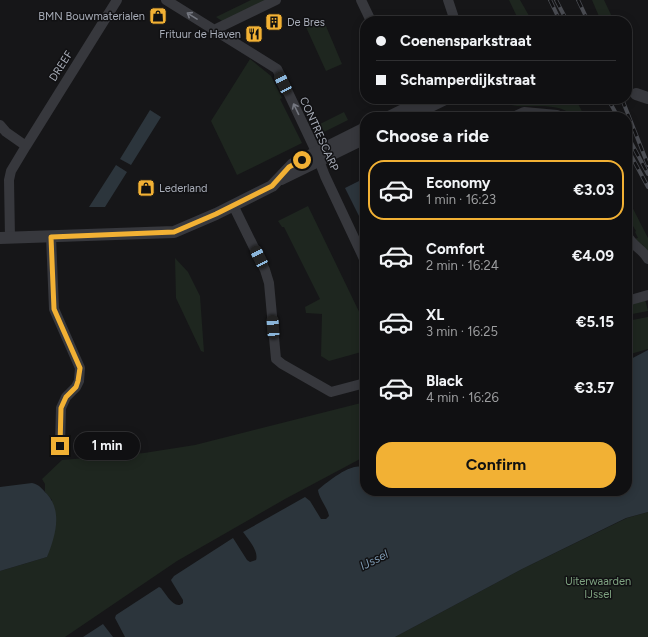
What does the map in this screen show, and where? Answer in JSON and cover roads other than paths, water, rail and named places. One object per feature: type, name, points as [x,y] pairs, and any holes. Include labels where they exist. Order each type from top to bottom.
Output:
[{"type":"street","name":"DREEF","points":[[5,238],[11,171],[118,0]]},
{"type":"street","name":"CONTRESCARP","points":[[166,0],[277,69],[360,250]]},
{"type":"street","points":[[214,30],[276,0]]},
{"type":"street","points":[[361,0],[369,16]]},
{"type":"street","points":[[448,0],[453,16]]},
{"type":"street","points":[[636,94],[648,98]]},
{"type":"street","points":[[413,110],[430,104]]},
{"type":"street","points":[[0,125],[6,132],[26,146]]},
{"type":"street","points":[[5,238],[174,232],[235,209],[272,186],[293,164],[360,131]]},
{"type":"street","points":[[316,153],[360,140]]},
{"type":"street","points":[[235,209],[265,270],[269,283],[276,359],[282,364],[331,392],[360,384]]},
{"type":"street","points":[[51,237],[54,309],[78,363],[80,372],[76,387],[66,397],[61,408],[60,446]]},
{"type":"street","points":[[632,243],[643,250],[647,257]]},
{"type":"street","points":[[632,300],[648,295]]},
{"type":"water","points":[[150,110],[161,117],[131,165],[120,159]]},
{"type":"water","points":[[116,165],[127,172],[105,207],[89,207]]},
{"type":"water","points":[[360,180],[360,218],[345,188]]},
{"type":"water","name":"IJssel","points":[[648,350],[648,512],[626,518],[522,569],[395,637],[125,637],[115,618],[116,615],[159,587],[177,605],[183,603],[183,600],[171,580],[174,576],[233,538],[247,560],[250,562],[256,560],[257,556],[255,549],[243,532],[305,497],[310,501],[321,519],[326,519],[329,516],[318,490],[341,473],[355,467],[360,467],[360,496],[632,496],[632,358]]},
{"type":"water","points":[[32,483],[39,486],[47,494],[55,509],[55,533],[50,549],[47,557],[0,571],[0,487]]},
{"type":"water","points":[[103,624],[113,637],[83,637]]},
{"type":"railway","points":[[550,0],[558,16]]},
{"type":"railway","points":[[556,0],[564,16]]},
{"type":"railway","points":[[578,0],[586,16]]},
{"type":"railway","points":[[611,104],[615,112]]},
{"type":"railway","points":[[624,104],[627,112]]},
{"type":"railway","points":[[632,124],[648,165]]},
{"type":"railway","points":[[632,144],[648,174]]},
{"type":"railway","points":[[632,157],[648,187]]},
{"type":"place","name":"BMN Bouwmaterialen","points":[[158,16]]},
{"type":"place","name":"De Bres","points":[[274,22]]},
{"type":"place","name":"Frituur de Haven","points":[[254,34]]},
{"type":"place","name":"Lederland","points":[[146,188]]},
{"type":"park label","name":"Uiterwaarden IJssel","points":[[598,587]]}]
